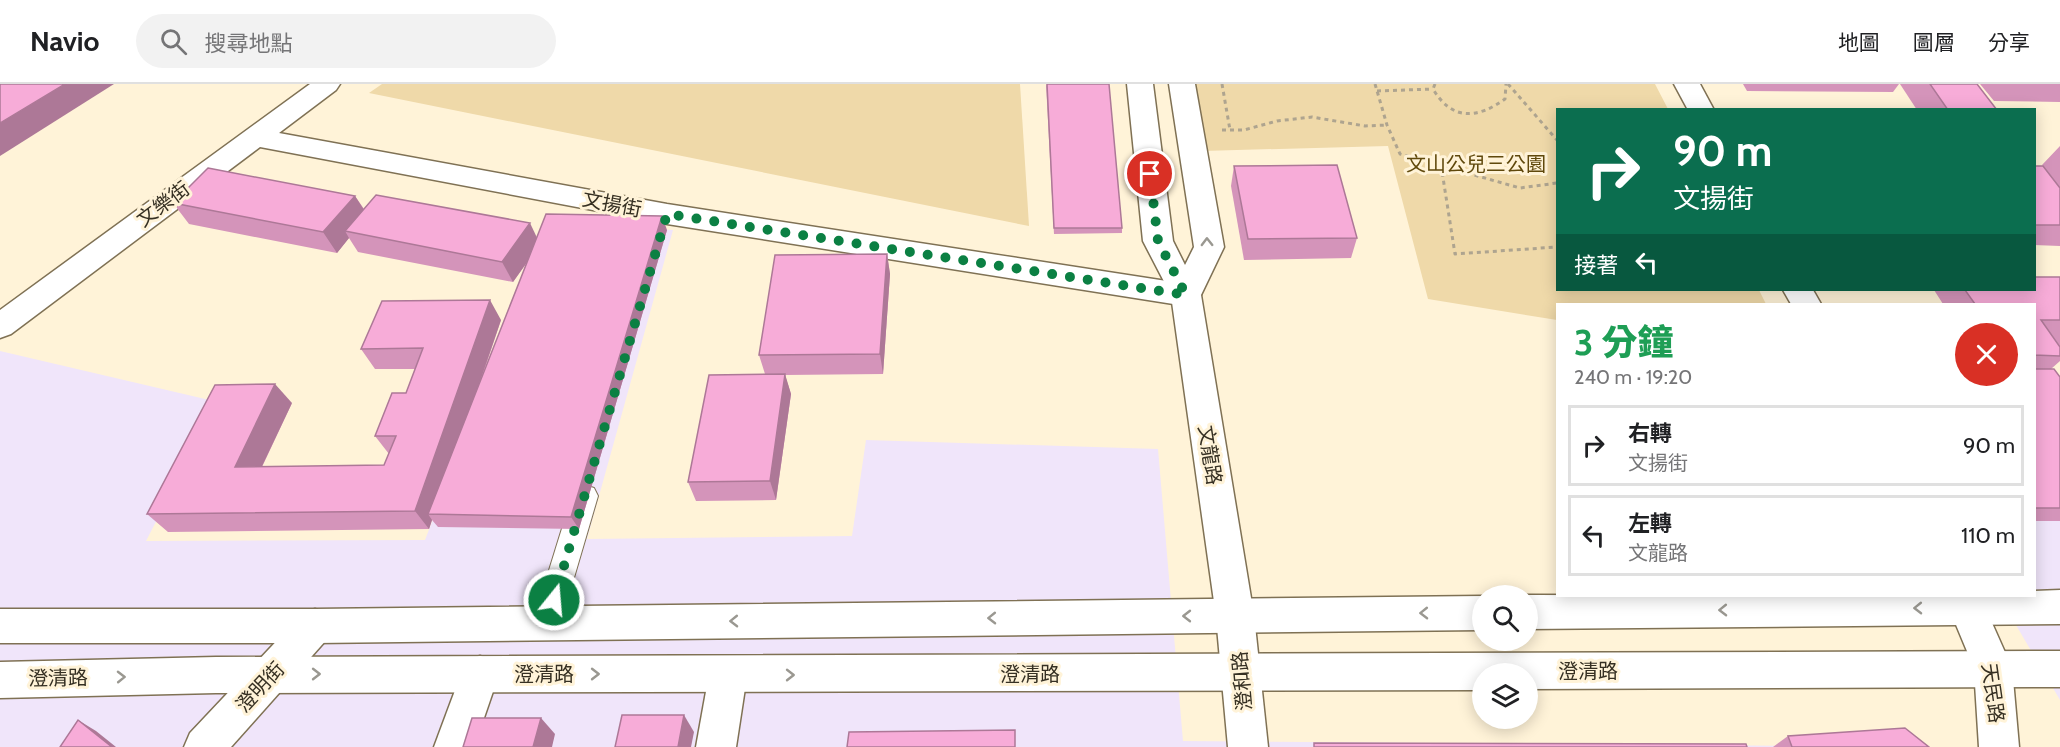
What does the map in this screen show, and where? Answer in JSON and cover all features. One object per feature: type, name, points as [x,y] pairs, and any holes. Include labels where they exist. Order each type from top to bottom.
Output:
[{"type":"main road","name":"文樂街","points":[[0,326],[253,136],[327,84]]},
{"type":"main road","name":"文龍路","points":[[1140,84],[1158,241],[1186,295],[1235,616]]},
{"type":"main road","points":[[1182,84],[1209,247],[1186,295]]},
{"type":"main road","points":[[1687,84],[1700,108]]},
{"type":"main road","name":"文揚街","points":[[253,136],[664,226],[1186,295]]},
{"type":"main road","points":[[1538,612],[1965,601],[2060,607]]},
{"type":"main road","name":"天民路","points":[[1965,601],[1993,668],[1999,747]]},
{"type":"main road","points":[[0,626],[315,626],[1472,613]]},
{"type":"main road","name":"澄和路","points":[[1235,616],[1248,747]]},
{"type":"main road","name":"澄明街","points":[[204,747],[315,626]]},
{"type":"main road","name":"澄清路","points":[[0,680],[271,675],[2060,669]]},
{"type":"main road","points":[[454,747],[480,674]]},
{"type":"main road","points":[[716,747],[728,675]]},
{"type":"street","points":[[548,622],[591,475]]},
{"type":"path","points":[[1222,84],[1230,130]]},
{"type":"path","points":[[1375,84],[1387,125],[1400,154],[1520,188],[1556,183]]},
{"type":"path","points":[[1433,89],[1436,84]]},
{"type":"path","points":[[1433,89],[1444,105],[1468,115],[1491,110],[1505,99],[1507,84]]},
{"type":"path","points":[[1507,84],[1556,139]]},
{"type":"path","points":[[1377,91],[1433,89]]},
{"type":"path","points":[[1189,129],[1244,130],[1277,121],[1312,117],[1365,126],[1387,125]]},
{"type":"path","points":[[1441,165],[1455,254],[1556,247]]},
{"type":"shaded area","points":[[548,221],[673,230],[587,539],[852,536],[866,440],[1158,449],[1183,741],[1935,747],[0,747],[0,351],[218,402],[146,541],[425,540]]},
{"type":"shaded area","points":[[2036,407],[2060,407],[2060,700],[2000,597],[2036,597]]},
{"type":"green space","points":[[382,84],[1020,84],[1029,226],[369,93]]},
{"type":"green space","name":"文山公兒三公園","points":[[1190,84],[1655,84],[1667,108],[1556,108],[1556,291],[1760,291],[1766,303],[1556,303],[1556,320],[1428,299],[1388,146],[1202,151]]},
{"type":"building","points":[[0,84],[65,84],[0,123]]},
{"type":"building","points":[[1047,84],[1109,84],[1122,228],[1054,228]]},
{"type":"building","points":[[1930,84],[1977,84],[1995,108],[1947,108]]},
{"type":"building","points":[[1337,165],[1357,238],[1248,239],[1234,166]]},
{"type":"building","points":[[2036,166],[2043,166],[2060,188],[2060,225],[2036,225]]},
{"type":"building","points":[[208,168],[355,196],[323,232],[173,203]]},
{"type":"building","points":[[376,195],[530,223],[502,262],[345,231]]},
{"type":"building","points":[[546,214],[662,216],[571,517],[428,514]]},
{"type":"building","points":[[887,254],[880,354],[759,355],[775,255]]},
{"type":"building","points":[[2036,277],[2060,277],[2060,320],[2041,320],[2060,347],[2060,356],[2036,355],[2036,303],[1974,303],[1966,291],[2036,291]]},
{"type":"building","points":[[490,300],[415,511],[147,514],[215,385],[275,384],[235,467],[384,465],[396,436],[375,436],[392,393],[406,393],[423,348],[361,349],[382,301]]},
{"type":"building","points":[[2036,369],[2054,369],[2060,377],[2060,508],[2036,508]]},
{"type":"building","points":[[785,374],[770,481],[688,482],[709,375]]},
{"type":"building","points":[[622,715],[684,715],[678,747],[615,747]]},
{"type":"building","points":[[472,718],[541,718],[533,747],[463,747]]},
{"type":"building","points":[[78,720],[112,747],[60,747]]},
{"type":"building","points":[[1905,728],[1929,747],[1792,747],[1788,736]]},
{"type":"building","points":[[1015,730],[1015,747],[847,747],[849,732]]},
{"type":"building","points":[[1314,743],[1746,744],[1747,747],[1314,747]]},
{"type":"route","points":[[554,600],[667,214],[1186,295],[1158,241],[1150,174]]}]
